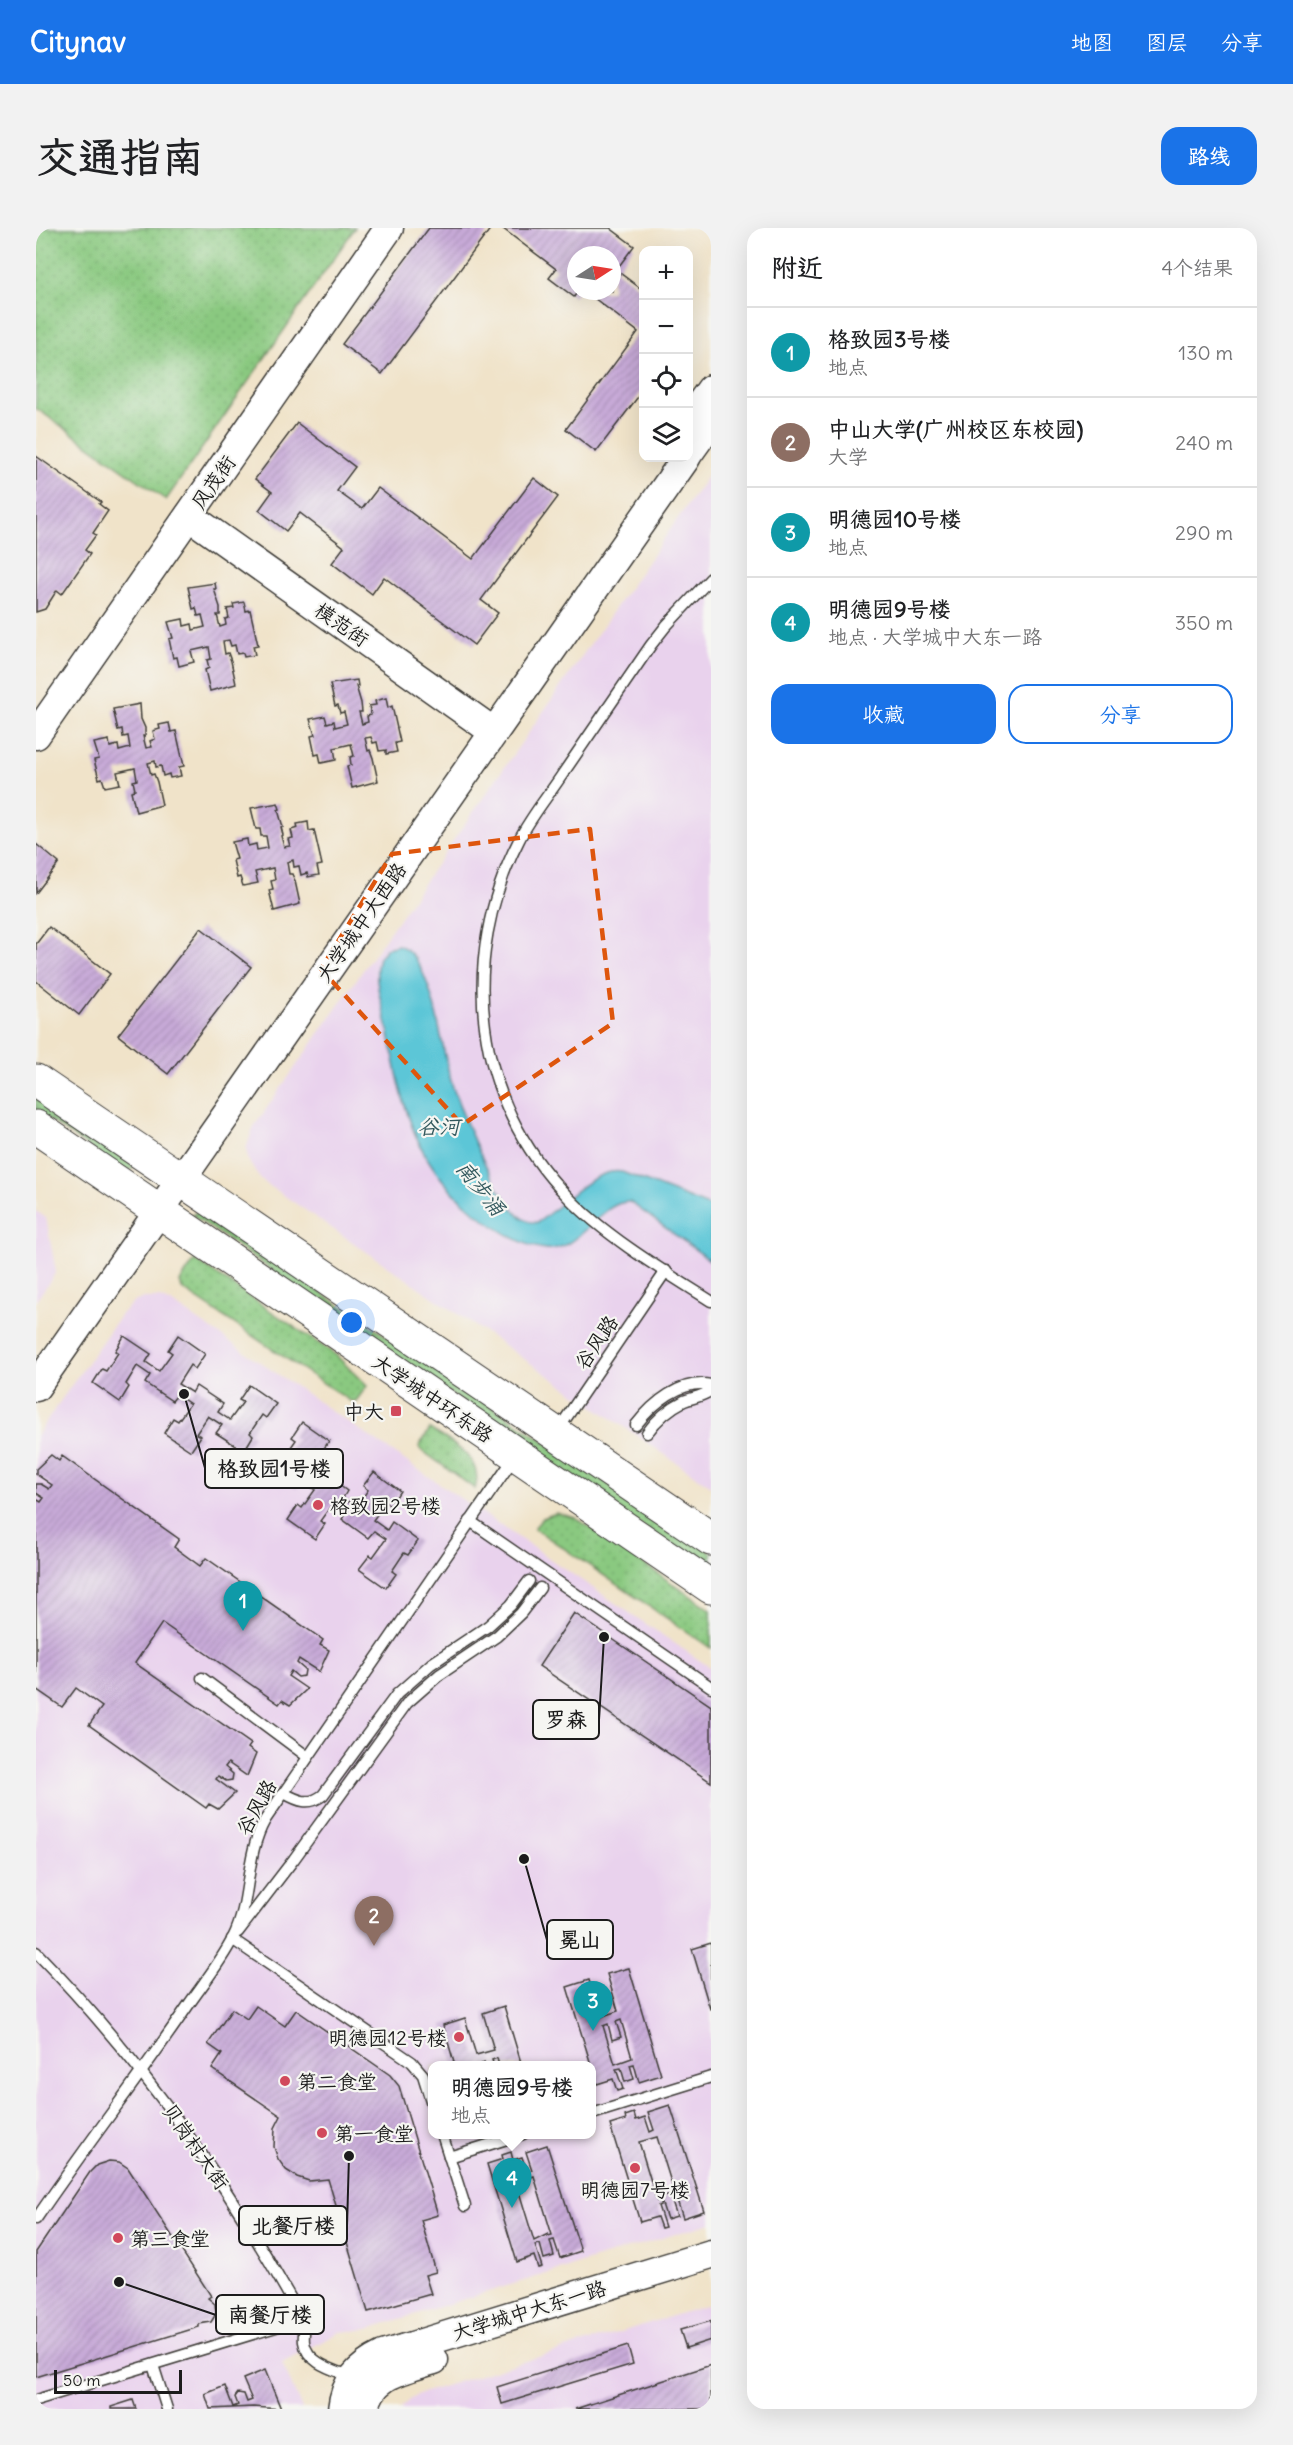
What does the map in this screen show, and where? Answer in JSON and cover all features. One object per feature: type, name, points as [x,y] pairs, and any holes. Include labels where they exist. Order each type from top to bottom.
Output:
[{"type":"main road","name":"大学城中环东路","points":[[36,1081],[711,1539]]},
{"type":"main road","name":"大学城中环东路","points":[[36,1127],[711,1587]]},
{"type":"street","name":"风茂街","points":[[36,735],[389,228]]},
{"type":"street","points":[[693,414],[711,389]]},
{"type":"street","name":"大学城中大西路","points":[[693,448],[711,422]]},
{"type":"street","name":"大学城中大西路","points":[[487,726],[660,462]]},
{"type":"street","name":"大学城中大西路","points":[[36,1353],[151,1205],[487,726],[683,462]]},
{"type":"street","name":"模范街","points":[[189,516],[487,726]]},
{"type":"street","name":"大学城中大西路","points":[[36,1387],[151,1205]]},
{"type":"street","name":"大学城中大东一路","points":[[362,2393],[371,2361],[393,2352],[711,2254]]},
{"type":"street","name":"大学城中大东一路","points":[[362,2393],[398,2371],[711,2274]]},
{"type":"street","points":[[342,2409],[343,2399],[362,2393]]},
{"type":"lane","points":[[711,578],[685,604],[651,645],[528,825],[509,861],[493,903],[482,959],[481,992],[489,1054],[500,1091],[522,1137],[543,1169],[569,1198],[602,1226],[711,1300]]},
{"type":"lane","name":"谷风路","points":[[556,1433],[666,1271]]},
{"type":"lane","points":[[636,1425],[652,1407],[668,1395],[700,1383],[711,1385]]},
{"type":"lane","points":[[646,1433],[666,1412],[684,1401],[703,1396],[711,1390]]},
{"type":"lane","name":"谷风路","points":[[36,2219],[143,2072],[232,1939],[242,1908],[255,1840],[265,1820],[516,1454]]},
{"type":"lane","points":[[470,1521],[711,1687]]},
{"type":"lane","points":[[284,1792],[307,1802],[315,1801],[323,1795],[397,1694],[431,1664],[488,1626],[512,1605],[529,1581]]},
{"type":"lane","points":[[428,2091],[423,2075],[412,2062],[232,1939],[290,1865],[407,1703],[431,1681],[497,1636],[521,1614],[540,1588]]},
{"type":"lane","points":[[202,1678],[308,1757]]},
{"type":"lane","name":"贝岗村大街","points":[[36,1952],[93,2013],[178,2118],[237,2205],[302,2319],[305,2328],[305,2348],[311,2357],[362,2393]]},
{"type":"lane","points":[[596,2112],[711,2077]]},
{"type":"lane","points":[[444,2139],[465,2206]]},
{"type":"lane","points":[[450,2157],[507,2139]]},
{"type":"lane","points":[[36,2400],[302,2319]]},
{"type":"lane","points":[[153,2365],[167,2409]]},
{"type":"highlighted area","points":[[590,829],[613,1023],[462,1125],[321,969],[392,854]]},
{"type":"shaded area","points":[[711,471],[711,1486],[261,1180],[249,1162],[246,1149],[253,1128]]},
{"type":"shaded area","points":[[36,1211],[46,1218],[56,1272],[36,1301]]},
{"type":"shaded area","points":[[144,1298],[159,1298],[174,1304],[711,1668],[711,2223],[368,2329],[340,2332],[282,2363],[302,2409],[36,2409],[36,1436],[122,1313],[134,1302]]},
{"type":"shaded area","points":[[711,2304],[711,2409],[400,2409],[411,2399],[425,2392]]},
{"type":"green space","points":[[36,228],[355,228],[166,500],[36,408]]},
{"type":"green space","points":[[36,1095],[134,1166],[128,1172],[124,1171],[36,1111]]},
{"type":"green space","points":[[198,1211],[711,1552],[711,1574],[192,1215]]},
{"type":"green space","points":[[195,1260],[336,1355],[367,1386],[356,1401],[350,1401],[182,1289],[180,1282]]},
{"type":"green space","points":[[430,1429],[456,1446],[471,1460],[477,1478],[475,1489],[420,1449],[419,1446]]},
{"type":"green space","points":[[556,1513],[576,1518],[711,1610],[711,1648],[534,1528],[543,1518]]},
{"type":"water","name":"谷河","points":[[398,945],[413,955],[422,971],[436,1011],[451,1081],[463,1116],[486,1165],[512,1208],[525,1220],[538,1222],[589,1182],[611,1172],[622,1172],[711,1207],[711,1261],[630,1202],[619,1203],[609,1209],[569,1243],[557,1248],[545,1249],[529,1245],[505,1233],[460,1199],[441,1179],[415,1135],[400,1086],[379,993],[377,974],[379,957],[387,948]]},
{"type":"building","points":[[429,228],[491,228],[382,374],[342,344]]},
{"type":"building","points":[[502,228],[610,228],[634,246],[621,263],[621,246],[567,246],[567,292],[549,278],[556,269]]},
{"type":"building","points":[[621,274],[639,287],[639,396],[596,452],[566,429],[638,332],[597,300],[621,300]]},
{"type":"building","points":[[297,423],[355,467],[337,491],[362,509],[378,488],[473,559],[534,478],[558,497],[481,600],[498,613],[474,645],[384,577],[372,594],[332,563],[344,547],[300,513],[286,531],[259,510],[272,492],[255,479]]},
{"type":"building","points":[[36,456],[101,502],[99,504],[108,511],[93,533],[96,535],[85,550],[90,554],[62,594],[57,590],[45,609],[36,612]]},
{"type":"building","points":[[215,583],[216,589],[214,589],[220,607],[220,615],[217,615],[220,627],[226,625],[225,619],[229,618],[227,609],[234,608],[233,604],[244,602],[246,611],[250,610],[258,645],[253,646],[255,655],[244,657],[243,653],[237,654],[235,645],[231,646],[229,640],[223,641],[225,654],[228,653],[231,661],[236,684],[210,691],[205,670],[209,668],[207,660],[211,659],[209,647],[191,651],[194,662],[179,666],[177,657],[173,658],[169,639],[173,638],[168,622],[183,619],[184,626],[192,624],[193,630],[205,627],[202,615],[198,616],[196,608],[193,609],[188,587]]},
{"type":"building","points":[[357,680],[362,724],[368,722],[367,716],[371,715],[369,706],[376,705],[375,701],[386,698],[388,708],[392,706],[400,742],[395,743],[397,752],[386,754],[386,750],[379,751],[377,742],[373,743],[371,737],[365,738],[368,751],[370,750],[373,758],[378,781],[352,788],[347,766],[351,765],[350,757],[354,756],[351,744],[334,748],[336,760],[321,763],[319,754],[315,755],[311,736],[315,735],[310,719],[325,716],[327,723],[334,721],[335,727],[347,724],[344,712],[340,713],[338,705],[335,706],[330,684]]},
{"type":"building","points":[[140,704],[146,748],[152,747],[150,741],[155,739],[153,731],[160,729],[159,725],[169,723],[171,732],[176,731],[184,766],[179,767],[181,776],[170,778],[169,774],[163,776],[161,766],[156,767],[155,761],[148,763],[151,775],[154,774],[157,782],[162,805],[136,812],[131,791],[135,790],[133,781],[137,780],[135,768],[117,772],[120,784],[105,787],[102,778],[99,779],[94,760],[99,759],[94,743],[109,740],[110,747],[118,745],[119,751],[130,748],[128,736],[123,737],[122,729],[118,730],[113,709]]},
{"type":"building","points":[[278,803],[284,847],[290,846],[288,839],[293,838],[291,830],[298,828],[297,824],[308,822],[309,831],[314,830],[322,865],[317,866],[319,875],[308,877],[307,873],[301,875],[299,866],[294,867],[293,860],[287,862],[289,874],[292,874],[295,881],[300,904],[274,911],[269,890],[273,889],[271,881],[275,880],[273,868],[255,872],[258,883],[243,886],[240,877],[237,878],[233,860],[237,859],[232,842],[247,839],[248,846],[256,844],[257,850],[268,848],[266,836],[261,836],[260,829],[256,829],[251,808]]},
{"type":"building","points":[[36,844],[59,863],[36,893]]},
{"type":"building","points":[[49,927],[110,974],[79,1015],[36,981],[36,944]]},
{"type":"building","points":[[201,928],[251,967],[168,1074],[118,1035]]},
{"type":"building","points":[[178,1335],[205,1354],[195,1369],[190,1365],[178,1384],[192,1393],[196,1386],[223,1404],[218,1412],[230,1420],[243,1402],[239,1400],[249,1385],[276,1404],[266,1418],[262,1415],[250,1433],[253,1436],[244,1451],[216,1433],[222,1425],[208,1416],[196,1434],[201,1436],[191,1451],[164,1433],[173,1418],[178,1421],[190,1404],[177,1395],[172,1401],[145,1383],[150,1375],[137,1366],[126,1384],[129,1387],[120,1402],[93,1383],[102,1369],[106,1371],[118,1353],[115,1351],[124,1336],[151,1354],[146,1362],[159,1371],[172,1353],[168,1350]]},
{"type":"building","name":"格致园2号楼","points":[[302,1422],[329,1441],[319,1456],[315,1453],[303,1471],[315,1480],[321,1472],[347,1491],[343,1498],[356,1507],[368,1490],[363,1486],[374,1472],[400,1491],[390,1506],[386,1502],[373,1520],[387,1530],[392,1522],[418,1541],[408,1555],[404,1553],[392,1571],[396,1574],[386,1588],[359,1569],[370,1555],[373,1557],[386,1539],[374,1531],[368,1538],[342,1519],[346,1513],[333,1503],[320,1521],[325,1524],[315,1539],[288,1520],[298,1505],[302,1508],[315,1490],[302,1480],[296,1488],[270,1469],[280,1455],[284,1457],[296,1440],[292,1437]]},
{"type":"building","points":[[51,1455],[59,1461],[62,1456],[179,1539],[174,1547],[200,1566],[206,1558],[323,1640],[320,1645],[329,1650],[319,1672],[299,1659],[297,1663],[305,1670],[304,1676],[298,1677],[291,1671],[288,1676],[307,1689],[290,1705],[282,1700],[279,1704],[162,1623],[135,1663],[251,1744],[248,1748],[256,1754],[247,1776],[228,1763],[225,1767],[233,1774],[232,1780],[226,1781],[218,1776],[216,1779],[235,1793],[218,1809],[209,1804],[206,1808],[89,1725],[102,1707],[76,1688],[62,1707],[36,1689],[36,1499],[41,1502],[44,1498],[36,1493],[36,1484],[49,1489],[52,1485],[36,1474],[36,1469]]},
{"type":"building","points":[[574,1613],[711,1706],[711,1782],[539,1666]]},
{"type":"building","points":[[711,1943],[711,2009],[710,2009],[692,1949]]},
{"type":"building","points":[[629,1968],[661,2075],[639,2082],[634,2064],[630,2065],[634,2079],[625,2082],[621,2068],[616,2069],[623,2089],[617,2091],[613,2079],[597,2084],[596,2061],[590,2061],[567,1987],[589,1980],[600,2017],[618,2011],[607,1974]],"holes":[[[621,2020],[632,2058],[615,2064],[603,2026],[608,2024],[612,2040],[621,2037],[616,2022]]]},
{"type":"building","points":[[256,2006],[285,2026],[296,2010],[390,2075],[399,2086],[438,2215],[421,2220],[436,2272],[425,2275],[431,2294],[368,2312],[328,2179],[309,2181],[286,2170],[278,2159],[274,2147],[275,2128],[281,2116],[212,2069],[222,2054],[208,2044],[232,2009],[247,2019]]},
{"type":"building","name":"明德园12号楼","points":[[504,2006],[520,2061],[498,2061],[497,2058],[492,2061],[454,2061],[443,2025],[465,2018],[476,2055],[494,2050],[483,2013]]},
{"type":"building","name":"明德园7号楼","points":[[670,2105],[704,2211],[683,2218],[677,2200],[672,2201],[677,2216],[667,2219],[662,2204],[658,2206],[665,2227],[661,2228],[657,2217],[640,2222],[610,2125],[626,2120],[625,2116],[634,2113],[636,2120],[645,2117],[650,2132],[654,2130],[648,2112]],"holes":[[[657,2137],[675,2195],[660,2197],[661,2200],[657,2201],[639,2142]]]},
{"type":"building","points":[[547,2145],[581,2251],[560,2258],[554,2240],[550,2241],[554,2256],[544,2259],[540,2244],[535,2245],[542,2267],[538,2268],[534,2256],[517,2262],[487,2164],[503,2159],[502,2155],[511,2152],[513,2160],[522,2157],[527,2172],[532,2170],[526,2152]],"holes":[[[534,2176],[552,2235],[548,2236],[548,2234],[534,2241],[516,2182]]]},
{"type":"building","points":[[109,2161],[119,2162],[128,2168],[211,2296],[208,2298],[215,2304],[216,2314],[211,2322],[199,2324],[199,2327],[36,2377],[36,2252],[90,2172],[97,2165]]},
{"type":"building","points":[[711,2321],[711,2340],[686,2348],[680,2330]]},
{"type":"building","points":[[628,2346],[633,2364],[502,2404],[497,2387]]},
{"type":"building","points":[[711,2365],[711,2409],[575,2409]]},
{"type":"building","points":[[265,2370],[281,2409],[253,2407],[210,2409],[205,2394],[225,2386],[233,2407],[238,2405],[235,2397],[238,2393],[244,2394],[247,2402],[252,2400],[243,2379]]},
{"type":"building","points":[[133,2400],[136,2409],[111,2409],[111,2407]]},
{"type":"place","name":"格致园1号楼","points":[[184,1394]]},
{"type":"place","name":"中大","points":[[396,1411]]},
{"type":"place","name":"格致园2号楼","points":[[318,1505]]},
{"type":"place","name":"格致园3号楼","points":[[243,1631]]},
{"type":"place","name":"罗森","points":[[604,1637]]},
{"type":"place","name":"冕山","points":[[524,1859]]},
{"type":"place","name":"中山大学(广州校区东校园)","points":[[374,1946]]},
{"type":"place","name":"明德园10号楼","points":[[593,2031]]},
{"type":"place","name":"明德园12号楼","points":[[459,2037]]},
{"type":"place","name":"第二食堂","points":[[285,2081]]},
{"type":"place","name":"第一食堂","points":[[322,2133]]},
{"type":"place","name":"北餐厅楼","points":[[349,2156]]},
{"type":"place","name":"明德园7号楼","points":[[635,2168]]},
{"type":"place","name":"明德园9号楼","points":[[512,2208]]},
{"type":"place","name":"第三食堂","points":[[118,2238]]},
{"type":"place","name":"南餐厅楼","points":[[119,2282]]},
{"type":"water label","name":"南步涌","points":[[481,1188]]}]
